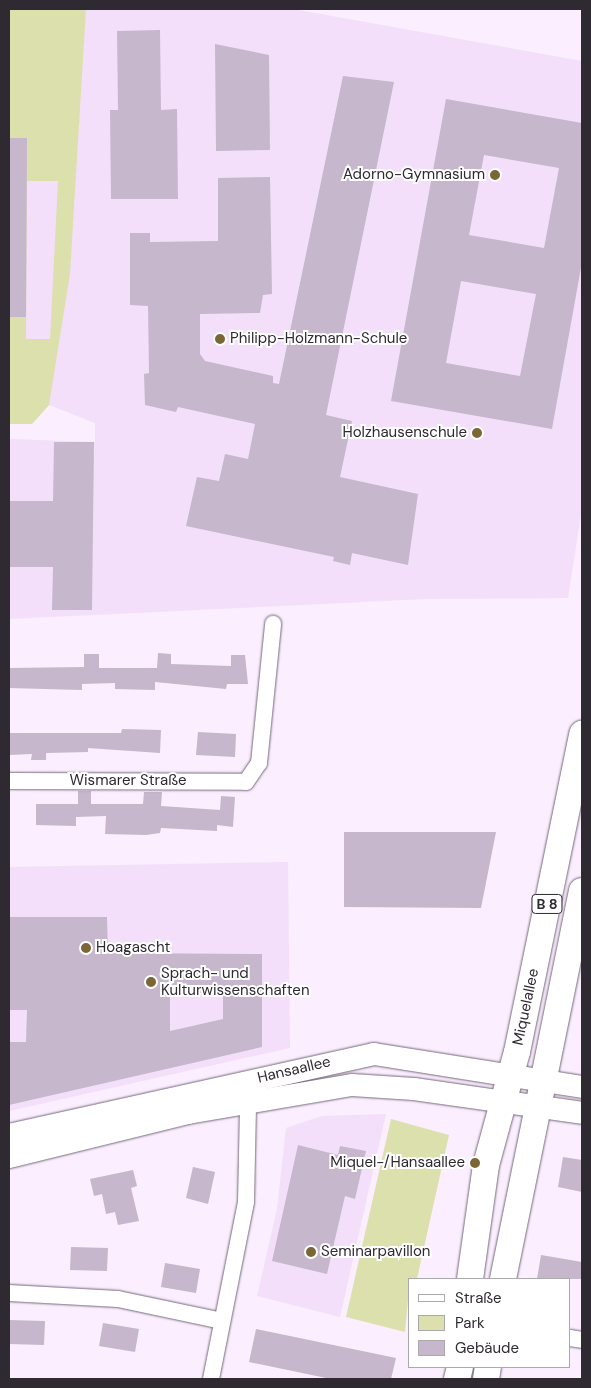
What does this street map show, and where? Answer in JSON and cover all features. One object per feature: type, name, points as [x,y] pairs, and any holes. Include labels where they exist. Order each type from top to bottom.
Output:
[{"type":"main road","name":"Miquelallee","points":[[470,1278],[486,1165],[502,1102],[512,1074],[582,734]]},
{"type":"main road","name":"Miquelallee","points":[[503,1278],[582,891]]},
{"type":"main road","name":"Hansaallee","points":[[9,1136],[374,1054],[512,1074],[582,1087]]},
{"type":"main road","name":"Hansaallee","points":[[9,1157],[304,1090],[375,1084],[582,1114]]},
{"type":"street","name":"Wismarer Straße","points":[[9,781],[246,782],[259,763],[273,624]]},
{"type":"street","points":[[211,1379],[246,1202],[248,1103]]},
{"type":"street","points":[[9,1293],[118,1299],[222,1320]]},
{"type":"shaded area","points":[[86,9],[293,9],[582,61],[582,508],[568,598],[427,599],[9,619],[9,439],[95,442],[95,423],[49,405],[32,424],[9,424],[9,71],[79,64]]},
{"type":"shaded area","points":[[288,862],[290,1048],[9,1111],[9,867]]},
{"type":"shaded area","name":"Seminarpavillon","points":[[386,1114],[340,1317],[257,1296],[277,1209],[286,1128],[322,1116]]},
{"type":"green space","points":[[9,9],[86,9],[70,274],[49,405],[32,424],[9,424]],"holes":[[[27,181],[58,181],[50,339],[26,339]]]},
{"type":"green space","points":[[391,1119],[449,1135],[417,1278],[408,1278],[405,1332],[346,1317]]},
{"type":"building","points":[[160,30],[161,110],[177,109],[178,199],[111,199],[110,110],[118,110],[117,31]]},
{"type":"building","points":[[215,44],[269,55],[270,150],[216,151]]},
{"type":"building","points":[[343,76],[394,82],[326,415],[352,421],[340,477],[418,494],[408,565],[352,553],[350,565],[333,561],[334,557],[186,526],[197,477],[219,481],[225,454],[248,459],[255,424],[178,407],[176,412],[145,405],[144,374],[149,373],[148,306],[130,305],[130,233],[150,233],[150,242],[218,241],[218,178],[270,177],[272,294],[263,295],[260,313],[200,314],[200,354],[205,361],[273,376],[273,383],[279,384]]},
{"type":"building","points":[[446,99],[582,123],[582,262],[552,429],[391,401]],"holes":[[[484,155],[559,168],[544,248],[469,235]],[[461,281],[536,294],[520,376],[446,363]]]},
{"type":"building","points":[[9,138],[27,138],[26,317],[9,317]]},
{"type":"building","points":[[54,442],[94,442],[92,610],[52,610],[53,567],[9,567],[10,501],[53,501]]},
{"type":"building","points":[[158,653],[171,654],[171,664],[231,666],[231,655],[245,655],[248,684],[227,684],[226,689],[155,682],[155,690],[115,689],[115,683],[82,684],[82,690],[9,688],[9,668],[84,667],[84,654],[99,654],[99,668],[157,668]]},
{"type":"building","points":[[122,729],[161,730],[160,753],[88,748],[88,752],[46,753],[46,760],[31,760],[32,754],[9,755],[9,733],[121,733]]},
{"type":"building","points":[[198,732],[236,734],[235,757],[196,755]]},
{"type":"building","points":[[78,791],[91,791],[91,804],[143,804],[144,792],[162,792],[161,806],[220,810],[221,796],[235,797],[233,827],[217,825],[217,831],[161,828],[160,833],[146,835],[105,834],[106,816],[76,817],[76,826],[36,825],[36,804],[78,804]]},
{"type":"building","points":[[344,832],[496,832],[481,908],[344,907]]},
{"type":"building","name":"Sprach- und Kulturwissenschaften","points":[[9,917],[107,917],[108,953],[262,954],[262,1047],[9,1105],[9,1042],[26,1042],[27,1010],[9,1010]],"holes":[[[170,993],[223,993],[223,1019],[170,1031]]]},
{"type":"building","name":"Seminarpavillon","points":[[298,1145],[338,1155],[340,1146],[366,1151],[355,1199],[345,1196],[327,1274],[272,1261]]},
{"type":"building","points":[[563,1157],[582,1160],[582,1192],[558,1187]]},
{"type":"building","points":[[193,1167],[215,1172],[208,1204],[186,1198]]},
{"type":"building","points":[[133,1170],[137,1186],[131,1188],[139,1221],[118,1225],[115,1212],[106,1214],[102,1194],[94,1196],[90,1179]]},
{"type":"building","points":[[71,1247],[108,1248],[107,1271],[70,1270]]},
{"type":"building","points":[[541,1255],[582,1262],[582,1279],[537,1278]]},
{"type":"building","points":[[165,1263],[200,1269],[196,1293],[161,1287]]},
{"type":"building","points":[[9,1320],[45,1321],[44,1345],[9,1344]]},
{"type":"building","points":[[103,1323],[139,1329],[135,1352],[99,1346]]},
{"type":"building","points":[[256,1329],[396,1358],[391,1379],[331,1379],[249,1362]]},
{"type":"place","name":"Adorno-Gymnasium","points":[[495,175]]},
{"type":"place","name":"Philipp-Holzmann-Schule","points":[[220,339]]},
{"type":"place","name":"Holzhausenschule","points":[[477,433]]},
{"type":"place","name":"Hoagascht","points":[[86,948]]},
{"type":"place","name":"Sprach- und Kulturwissenschaften","points":[[151,982]]},
{"type":"place","name":"Miquel-/Hansaallee","points":[[475,1163]]},
{"type":"place","name":"Seminarpavillon","points":[[311,1252]]}]
